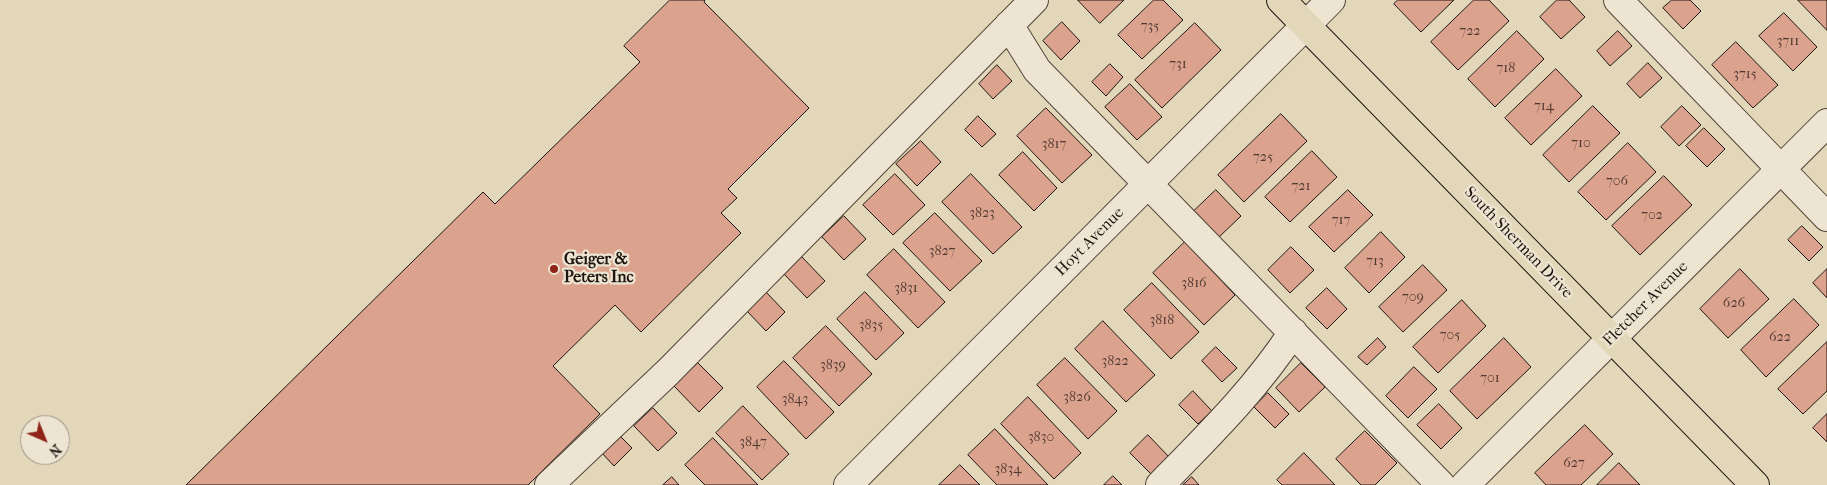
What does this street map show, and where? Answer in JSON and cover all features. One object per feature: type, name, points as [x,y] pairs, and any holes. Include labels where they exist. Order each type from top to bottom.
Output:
[{"type":"main road","name":"South Sherman Drive","points":[[1281,0],[1755,485]]},
{"type":"street","points":[[559,482],[1034,0]]},
{"type":"street","name":"Hoyt Avenue","points":[[848,485],[1331,0]]},
{"type":"street","points":[[1627,3],[1827,217]]},
{"type":"street","points":[[1009,25],[1037,70],[1441,485]]},
{"type":"street","name":"Fletcher Avenue","points":[[1465,485],[1827,123]]},
{"type":"street","points":[[1160,485],[1221,423],[1273,362],[1293,332]]},
{"type":"building","name":"Geiger & Peters Inc","points":[[670,0],[705,0],[704,2],[809,108],[728,189],[737,198],[721,213],[741,233],[641,332],[615,305],[553,366],[600,414],[528,485],[186,485],[483,192],[495,204],[640,62],[624,46]]},
{"type":"building","points":[[1078,0],[1124,0],[1100,23]]},
{"type":"building","points":[[1154,0],[1163,0],[1183,20],[1142,59],[1118,35]]},
{"type":"building","points":[[1398,0],[1454,0],[1421,32],[1394,4]]},
{"type":"building","points":[[1474,0],[1489,0],[1509,21],[1458,70],[1431,42]]},
{"type":"building","points":[[1557,0],[1569,0],[1585,17],[1561,39],[1540,17]]},
{"type":"building","points":[[1672,0],[1690,0],[1701,11],[1683,29],[1663,8]]},
{"type":"building","points":[[1798,0],[1827,0],[1827,30]]},
{"type":"building","points":[[1784,13],[1817,47],[1793,71],[1759,36]]},
{"type":"building","points":[[1062,22],[1080,41],[1061,60],[1043,41]]},
{"type":"building","points":[[1195,23],[1221,50],[1162,108],[1135,80]]},
{"type":"building","points":[[1517,31],[1544,59],[1495,107],[1468,79]]},
{"type":"building","points":[[1618,31],[1632,46],[1610,66],[1597,51]]},
{"type":"building","points":[[1736,42],[1778,85],[1753,108],[1712,65]]},
{"type":"building","points":[[1648,63],[1662,78],[1640,98],[1627,84]]},
{"type":"building","points":[[1110,64],[1123,77],[1106,96],[1092,82]]},
{"type":"building","points":[[997,65],[1012,81],[993,99],[979,84]]},
{"type":"building","points":[[1556,69],[1582,96],[1531,145],[1505,118]]},
{"type":"building","points":[[1130,84],[1162,117],[1137,140],[1105,107]]},
{"type":"building","points":[[1593,106],[1620,133],[1569,182],[1543,155]]},
{"type":"building","points":[[1682,106],[1701,125],[1679,146],[1661,127]]},
{"type":"building","points":[[1046,108],[1092,155],[1062,183],[1017,136]]},
{"type":"building","points":[[1281,114],[1307,141],[1244,202],[1218,175]]},
{"type":"building","points":[[978,116],[996,134],[982,147],[965,130]]},
{"type":"building","points":[[1704,128],[1725,149],[1707,167],[1686,146]]},
{"type":"building","points":[[921,141],[941,162],[917,186],[896,164]]},
{"type":"building","points":[[1628,143],[1656,172],[1606,220],[1578,192]]},
{"type":"building","points":[[1312,151],[1337,177],[1290,222],[1265,197]]},
{"type":"building","points":[[1023,152],[1057,188],[1034,211],[999,175]]},
{"type":"building","points":[[895,174],[925,205],[893,235],[863,205]]},
{"type":"building","points":[[971,174],[1022,227],[993,254],[942,202]]},
{"type":"building","points":[[1664,176],[1692,205],[1640,255],[1612,226]]},
{"type":"building","points":[[1216,190],[1241,216],[1218,238],[1193,212]]},
{"type":"building","points":[[1348,190],[1373,215],[1334,252],[1309,227]]},
{"type":"building","points":[[935,213],[982,261],[950,291],[903,243]]},
{"type":"building","points":[[844,216],[866,239],[844,260],[822,237]]},
{"type":"building","points":[[1802,226],[1823,247],[1809,261],[1788,240]]},
{"type":"building","points":[[1381,232],[1405,257],[1369,293],[1345,268]]},
{"type":"building","points":[[1185,242],[1235,295],[1204,325],[1153,273]]},
{"type":"building","points":[[1291,247],[1314,270],[1290,293],[1268,270]]},
{"type":"building","points":[[894,249],[945,302],[918,328],[867,275]]},
{"type":"building","points":[[801,256],[825,281],[807,298],[783,273]]},
{"type":"building","points":[[1423,265],[1447,290],[1403,332],[1379,307]]},
{"type":"building","points":[[1740,269],[1769,299],[1728,338],[1700,309]]},
{"type":"building","points":[[1827,269],[1827,298],[1813,283]]},
{"type":"building","points":[[1152,283],[1199,332],[1171,359],[1124,310]]},
{"type":"building","points":[[1327,288],[1347,309],[1327,329],[1306,308]]},
{"type":"building","points":[[766,292],[785,312],[766,331],[746,310]]},
{"type":"building","points":[[865,292],[904,333],[876,360],[837,319]]},
{"type":"building","points":[[1794,299],[1819,325],[1766,377],[1741,350]]},
{"type":"building","points":[[1462,300],[1486,326],[1438,373],[1413,347]]},
{"type":"building","points":[[1103,321],[1155,375],[1126,402],[1075,349]]},
{"type":"building","points":[[826,326],[872,374],[839,406],[793,358]]},
{"type":"building","points":[[1378,338],[1386,347],[1367,365],[1358,357]]},
{"type":"building","points":[[1504,338],[1531,367],[1477,419],[1450,391]]},
{"type":"building","points":[[1827,342],[1827,391],[1803,414],[1778,389]]},
{"type":"building","points":[[1216,347],[1237,368],[1222,382],[1202,361]]},
{"type":"building","points":[[1065,358],[1117,411],[1088,439],[1037,385]]},
{"type":"building","points":[[784,361],[834,412],[806,439],[757,387]]},
{"type":"building","points":[[698,363],[723,388],[699,412],[674,386]]},
{"type":"building","points":[[1301,363],[1325,387],[1299,412],[1276,388]]},
{"type":"building","points":[[1414,367],[1437,389],[1408,418],[1386,396]]},
{"type":"building","points":[[1193,391],[1212,411],[1198,424],[1179,405]]},
{"type":"building","points":[[1268,393],[1289,414],[1275,428],[1254,407]]},
{"type":"building","points":[[1028,397],[1081,453],[1054,479],[1001,424]]},
{"type":"building","points":[[1439,404],[1462,428],[1441,449],[1417,425]]},
{"type":"building","points":[[743,406],[789,454],[762,480],[716,433]]},
{"type":"building","points":[[653,408],[677,433],[658,451],[634,426]]},
{"type":"building","points":[[1827,414],[1827,442],[1813,428]]},
{"type":"building","points":[[1585,425],[1613,454],[1581,485],[1546,485],[1535,473]]},
{"type":"building","points":[[995,429],[1048,485],[997,485],[968,455]]},
{"type":"building","points":[[1365,431],[1397,463],[1375,485],[1361,485],[1336,459]]},
{"type":"building","points":[[619,435],[632,448],[614,466],[601,452]]},
{"type":"building","points":[[1148,435],[1169,457],[1151,474],[1130,453]]},
{"type":"building","points":[[713,438],[758,485],[705,485],[685,465]]},
{"type":"building","points":[[1304,453],[1335,485],[1282,485],[1277,480]]},
{"type":"building","points":[[1619,463],[1640,485],[1597,485]]},
{"type":"building","points":[[960,465],[980,485],[939,485]]},
{"type":"building","points":[[1113,476],[1122,485],[1104,485]]},
{"type":"building","points":[[672,477],[679,485],[663,485]]},
{"type":"building","points":[[1192,477],[1199,485],[1183,485]]},
{"type":"place","name":"Geiger & Peters Inc","points":[[554,269]]}]
